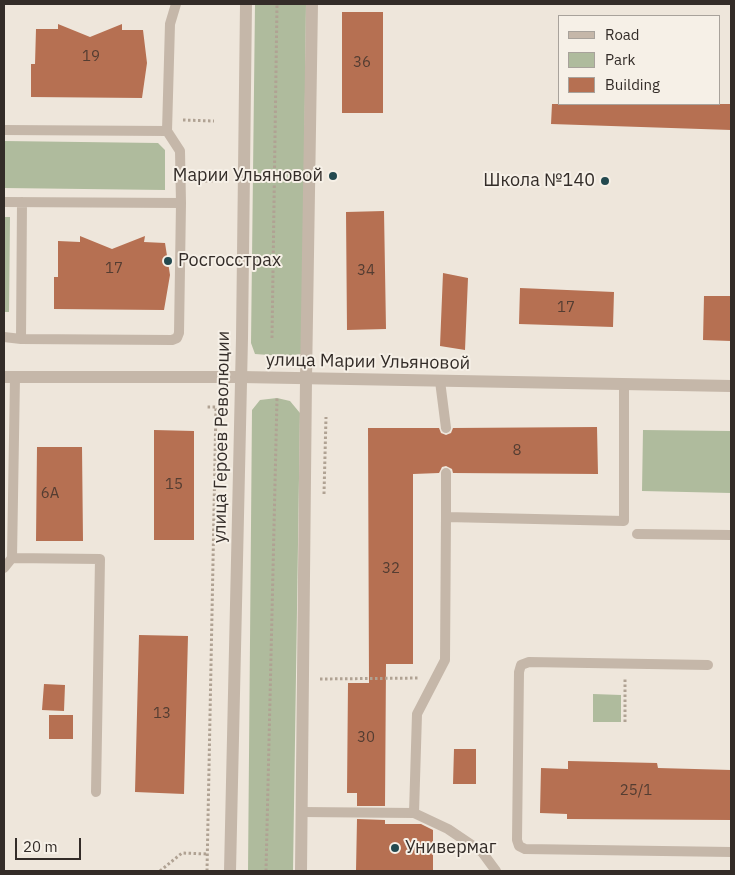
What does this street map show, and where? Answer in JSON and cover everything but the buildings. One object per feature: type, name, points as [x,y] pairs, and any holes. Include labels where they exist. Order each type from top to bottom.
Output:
[{"type":"street","name":"улица Героев Революции","points":[[230,871],[241,377],[246,4]]},
{"type":"street","points":[[302,871],[306,379],[312,4]]},
{"type":"street","name":"улица Марии Ульяновой","points":[[9,376],[241,377],[731,386]]},
{"type":"lane","points":[[4,337],[21,339],[172,340],[177,338],[181,203],[180,151],[167,131],[170,24],[176,4]]},
{"type":"lane","points":[[4,130],[167,131]]},
{"type":"lane","points":[[4,202],[181,203]]},
{"type":"lane","points":[[21,339],[22,202]]},
{"type":"lane","points":[[4,568],[12,558],[8,498],[9,376]]},
{"type":"lane","points":[[440,381],[446,428]]},
{"type":"lane","points":[[446,517],[624,521],[624,384]]},
{"type":"lane","points":[[414,813],[417,714],[445,660],[446,473]]},
{"type":"lane","points":[[637,534],[731,535]]},
{"type":"lane","points":[[12,558],[100,560],[96,792]]},
{"type":"lane","points":[[708,664],[529,662],[521,665],[518,682],[516,840],[519,846],[525,848],[731,852]]},
{"type":"lane","points":[[302,812],[414,813],[448,828],[482,852],[496,871]]},
{"type":"path","points":[[272,338],[277,4]]},
{"type":"path","points":[[167,120],[214,120]]},
{"type":"path","points":[[266,871],[277,398]]},
{"type":"path","points":[[207,871],[216,407],[208,407]]},
{"type":"path","points":[[624,722],[625,664]]},
{"type":"path","points":[[320,679],[436,678]]},
{"type":"path","points":[[160,871],[182,853],[207,854]]},
{"type":"green space","points":[[255,4],[306,4],[302,354],[283,356],[255,354],[251,343]]},
{"type":"green space","points":[[4,141],[158,143],[165,150],[165,190],[4,188]]},
{"type":"green space","points":[[4,217],[10,217],[9,312],[4,312]]},
{"type":"green space","points":[[277,398],[290,401],[300,413],[293,871],[248,871],[252,410],[260,400]]},
{"type":"green space","points":[[643,430],[731,431],[731,493],[642,491]]},
{"type":"green space","points":[[593,694],[621,695],[621,722],[593,722]]},
{"type":"place","name":"Марии Ульяновой","points":[[333,176]]},
{"type":"place","name":"Школа №140","points":[[605,181]]},
{"type":"place","name":"Росгосстрах","points":[[168,261]]},
{"type":"place","name":"Универмаг","points":[[395,848]]}]
